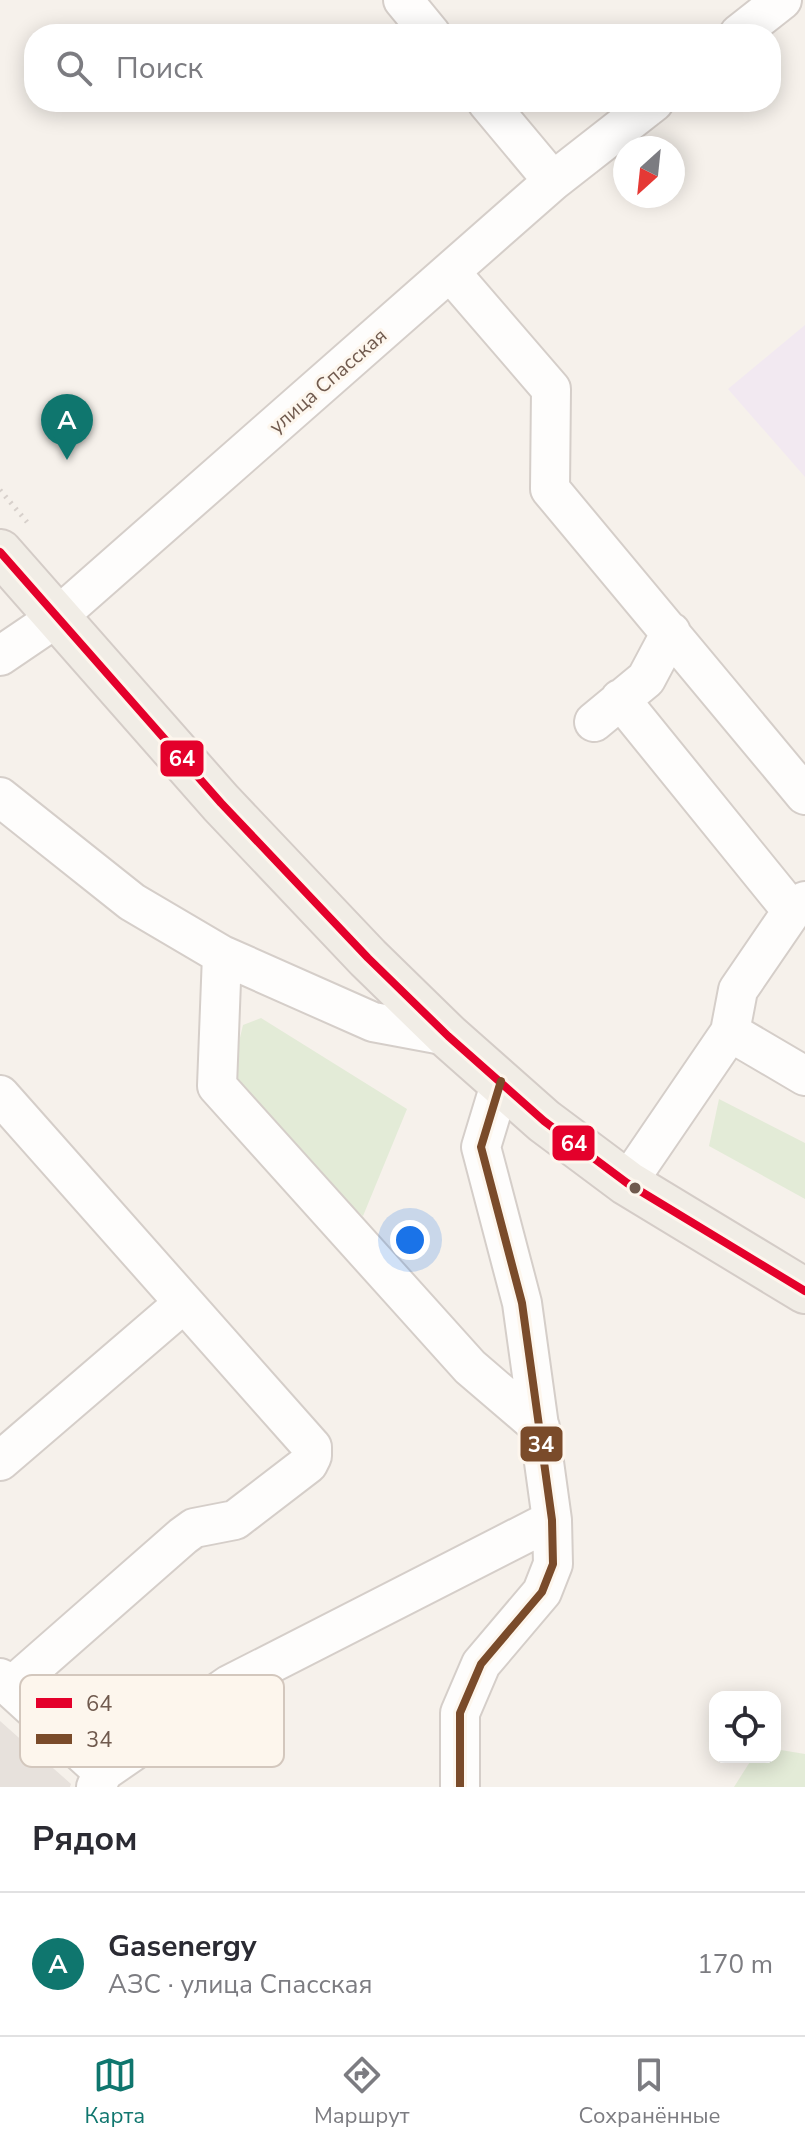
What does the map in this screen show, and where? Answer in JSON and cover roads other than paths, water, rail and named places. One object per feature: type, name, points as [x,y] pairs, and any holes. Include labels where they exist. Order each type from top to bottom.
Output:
[{"type":"main road","points":[[0,552],[231,815],[368,958],[448,1036],[544,1121],[627,1183],[805,1291]]},
{"type":"street","points":[[403,0],[423,24]]},
{"type":"street","points":[[752,24],[782,0]]},
{"type":"street","points":[[495,112],[553,181]]},
{"type":"street","name":"улица Спасская","points":[[0,656],[56,618],[553,181],[641,112]]},
{"type":"street","points":[[451,273],[551,389],[550,489],[805,795]]},
{"type":"street","points":[[627,1183],[730,1032],[738,990],[798,906],[607,710],[646,679],[671,632]]},
{"type":"street","points":[[0,797],[132,902],[222,955],[373,1022],[448,1036]]},
{"type":"street","points":[[222,955],[217,1086],[470,1367],[540,1427]]},
{"type":"street","points":[[730,1032],[805,1076]]},
{"type":"street","points":[[460,1787],[460,1713],[481,1664],[542,1592],[553,1564],[552,1520],[522,1303],[481,1147],[501,1081]]},
{"type":"street","points":[[0,1095],[312,1447],[308,1464],[235,1520],[194,1528],[6,1682],[20,1697]]},
{"type":"street","points":[[0,1461],[184,1303]]},
{"type":"street","points":[[249,1675],[552,1520]]},
{"type":"street","points":[[100,1780],[118,1767]]},
{"type":"place","name":"Gasenergy","points":[[67,460]]}]
